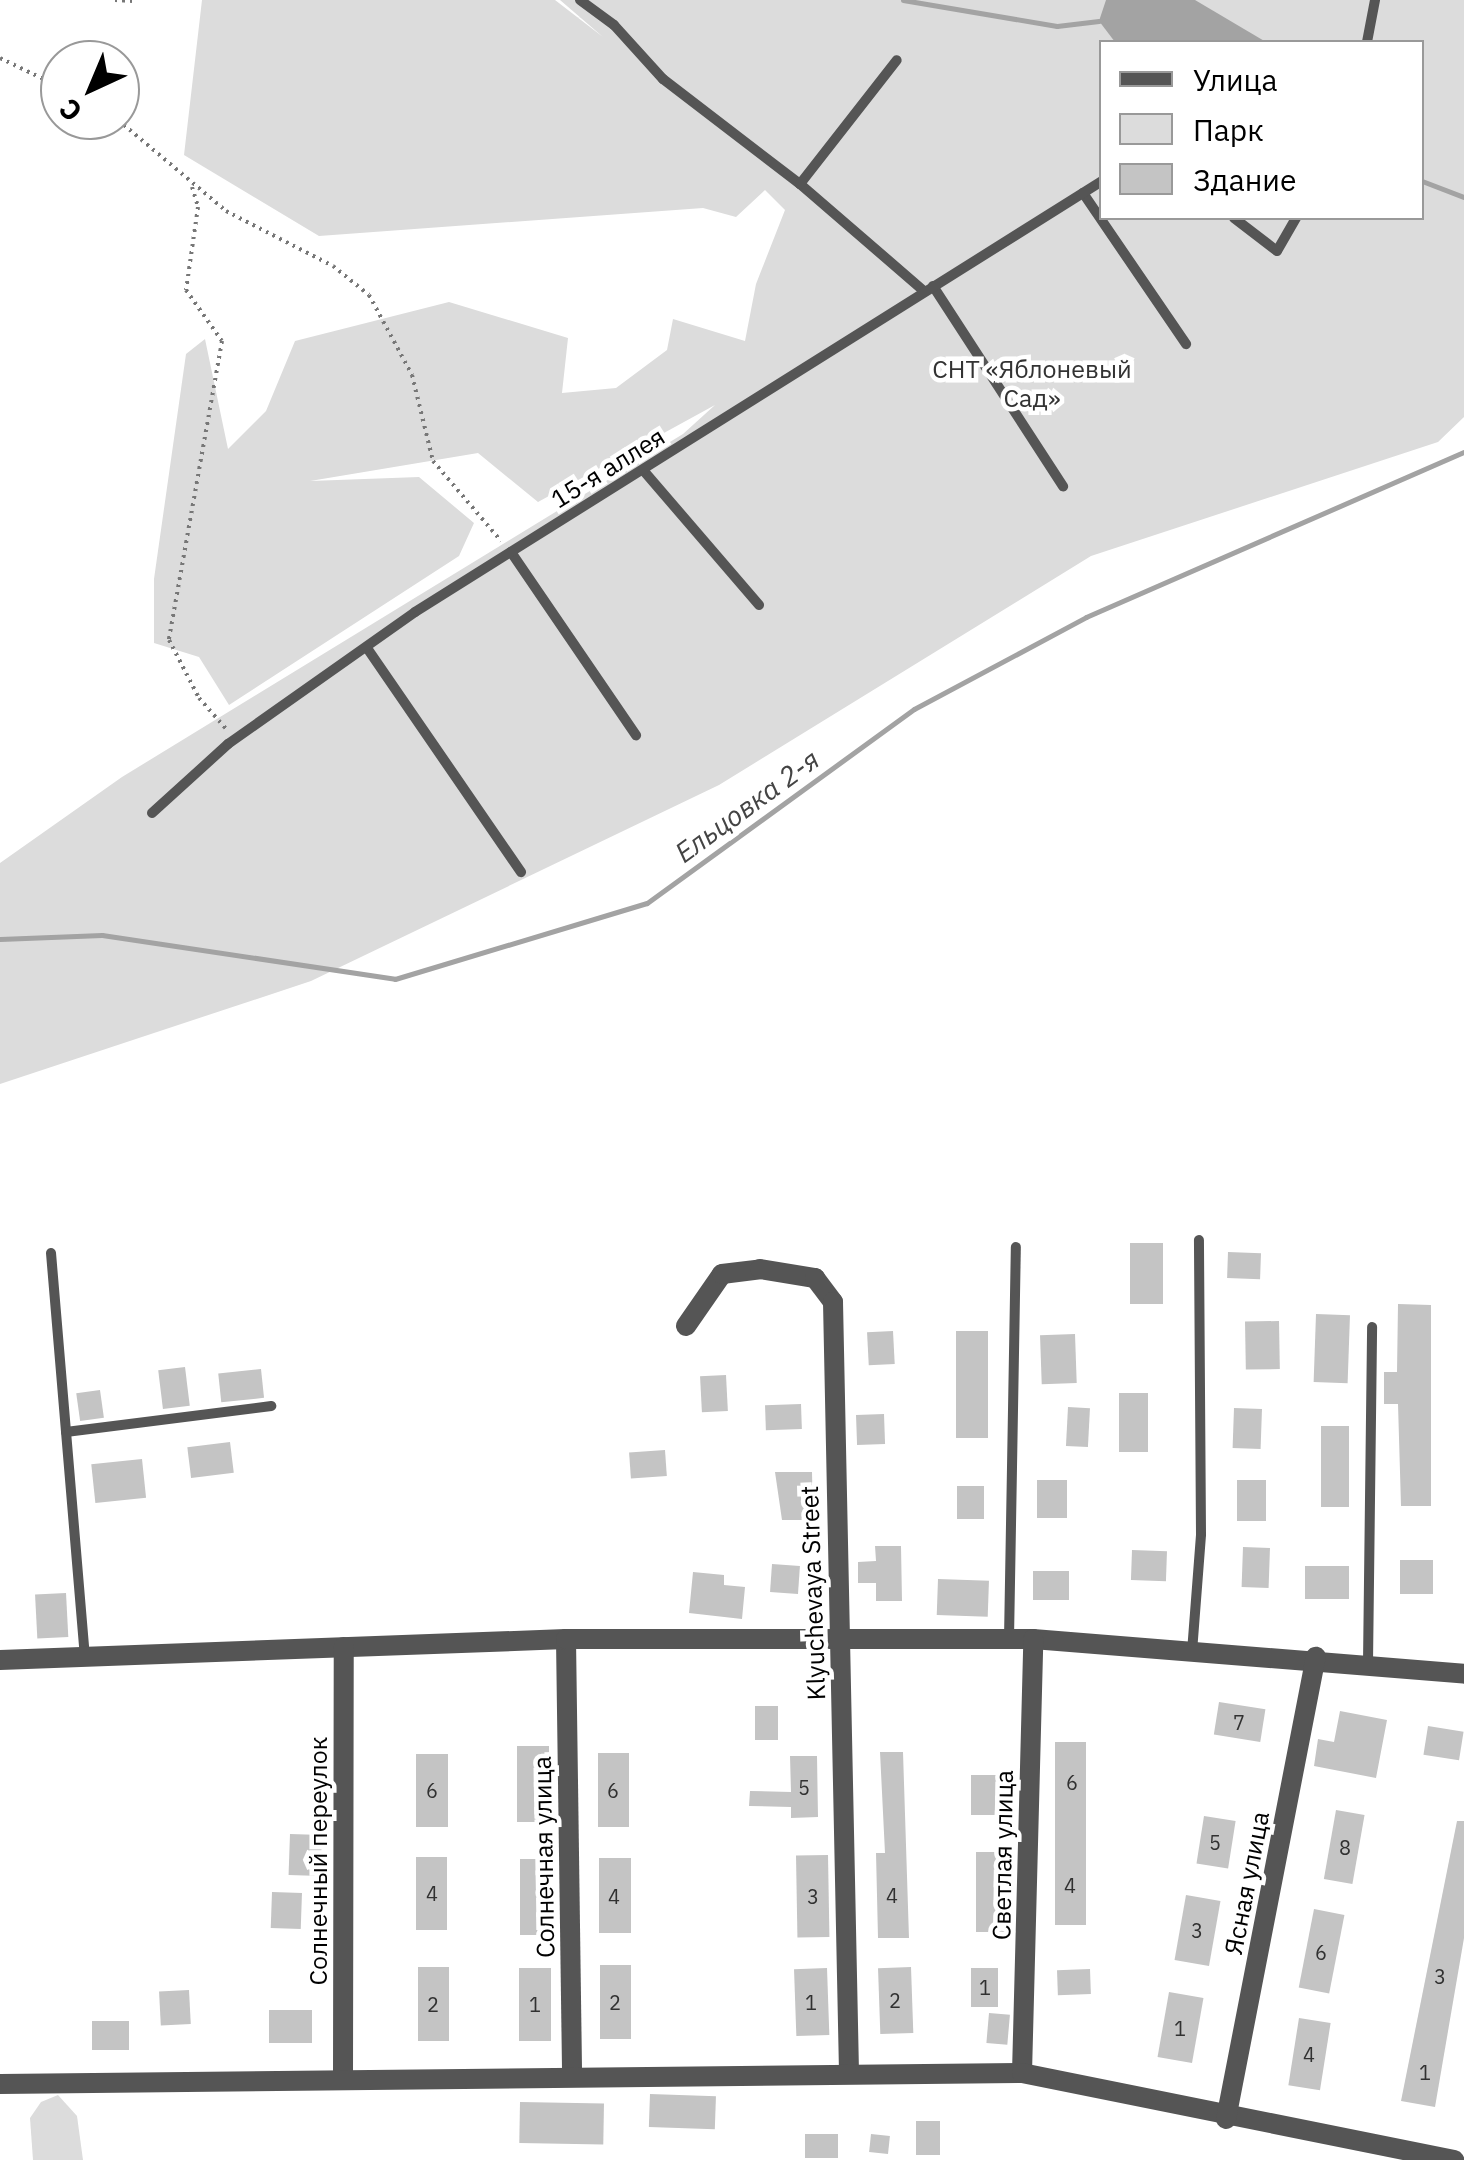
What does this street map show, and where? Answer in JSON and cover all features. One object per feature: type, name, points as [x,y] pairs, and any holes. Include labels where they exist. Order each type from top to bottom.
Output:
[{"type":"street","name":"Klyuchevaya Street","points":[[686,1326],[722,1274],[760,1268],[815,1278],[833,1302],[849,2072]]},
{"type":"street","points":[[0,1660],[566,1639],[1033,1639],[1192,1653],[1316,1657],[1464,1674]]},
{"type":"street","name":"Солнечная улица","points":[[566,1639],[572,2074]]},
{"type":"street","name":"Светлая улица","points":[[1022,2073],[1033,1639]]},
{"type":"street","name":"Солнечный переулок","points":[[343,2076],[344,1647]]},
{"type":"street","name":"Ясная улица","points":[[1226,2119],[1316,1657]]},
{"type":"street","points":[[0,2084],[343,2076],[1022,2073],[1226,2119],[1454,2160]]},
{"type":"lane","points":[[580,0],[614,26],[663,79],[928,289],[1063,486]]},
{"type":"lane","points":[[1366,40],[1375,0]]},
{"type":"lane","points":[[800,184],[897,60]]},
{"type":"lane","name":"15-я аллея","points":[[152,813],[235,740],[511,552],[1099,183]]},
{"type":"lane","points":[[1082,192],[1099,217]]},
{"type":"lane","points":[[1101,220],[1186,344]]},
{"type":"lane","points":[[1237,220],[1276,251],[1295,220]]},
{"type":"lane","points":[[643,470],[759,605]]},
{"type":"lane","points":[[511,552],[636,735]]},
{"type":"lane","points":[[367,648],[521,872]]},
{"type":"lane","points":[[1192,1653],[1202,1534],[1199,1240]]},
{"type":"lane","points":[[1009,1639],[1016,1247]]},
{"type":"lane","points":[[51,1253],[85,1659]]},
{"type":"lane","points":[[1368,1663],[1372,1327]]},
{"type":"lane","points":[[66,1432],[271,1406]]},
{"type":"path","points":[[115,0],[133,1]]},
{"type":"path","points":[[0,58],[40,77]]},
{"type":"path","points":[[140,140],[192,187],[272,239],[333,266],[369,295],[412,375],[434,461],[511,552]]},
{"type":"path","points":[[192,187],[198,208],[186,290],[222,341],[169,640],[199,698],[235,740]]},
{"type":"green space","name":"СНТ «Яблоневый Сад»","points":[[202,0],[555,0],[603,37],[560,0],[1464,0],[1464,417],[1438,442],[1091,556],[719,785],[311,981],[0,1084],[0,863],[122,777],[683,434],[715,405],[538,502],[478,453],[310,481],[419,477],[474,523],[459,556],[229,705],[199,657],[154,643],[154,579],[186,354],[205,339],[228,449],[266,411],[295,341],[449,302],[568,338],[562,393],[616,388],[667,350],[673,319],[745,341],[756,284],[785,210],[765,190],[736,217],[703,208],[319,236],[184,155]]},
{"type":"green space","points":[[58,2095],[77,2116],[83,2160],[33,2160],[30,2118],[41,2102]]},
{"type":"shaded area","points":[[1106,0],[1195,0],[1263,40],[1113,40],[1099,21]]},
{"type":"building","points":[[1130,1243],[1163,1243],[1163,1304],[1130,1304]]},
{"type":"building","points":[[1228,1252],[1261,1253],[1260,1279],[1227,1278]]},
{"type":"building","points":[[1398,1304],[1431,1305],[1431,1506],[1401,1506],[1398,1404],[1384,1404],[1384,1372],[1397,1372]]},
{"type":"building","points":[[1316,1314],[1350,1315],[1348,1383],[1314,1382]]},
{"type":"building","points":[[1279,1321],[1280,1369],[1246,1370],[1245,1322]]},
{"type":"building","points":[[893,1331],[895,1364],[869,1365],[867,1332]]},
{"type":"building","points":[[956,1331],[988,1331],[988,1438],[956,1438]]},
{"type":"building","points":[[1075,1334],[1077,1383],[1042,1384],[1040,1335]]},
{"type":"building","points":[[185,1367],[190,1406],[163,1409],[158,1370]]},
{"type":"building","points":[[261,1369],[264,1398],[221,1402],[218,1373]]},
{"type":"building","points":[[726,1375],[728,1411],[702,1412],[700,1376]]},
{"type":"building","points":[[100,1390],[104,1418],[80,1421],[76,1393]]},
{"type":"building","points":[[1119,1393],[1148,1393],[1148,1452],[1119,1452]]},
{"type":"building","points":[[801,1404],[802,1429],[766,1430],[765,1405]]},
{"type":"building","points":[[1068,1407],[1090,1408],[1088,1447],[1066,1446]]},
{"type":"building","points":[[1234,1408],[1262,1409],[1261,1449],[1233,1448]]},
{"type":"building","points":[[884,1414],[885,1444],[857,1445],[856,1415]]},
{"type":"building","points":[[1321,1426],[1349,1426],[1349,1507],[1321,1507]]},
{"type":"building","points":[[230,1442],[234,1473],[191,1478],[187,1447]]},
{"type":"building","points":[[665,1450],[667,1476],[631,1478],[629,1453]]},
{"type":"building","points":[[142,1459],[146,1498],[95,1503],[91,1464]]},
{"type":"building","points":[[775,1472],[812,1472],[813,1520],[782,1520]]},
{"type":"building","points":[[1037,1480],[1067,1480],[1067,1518],[1037,1518]]},
{"type":"building","points":[[1237,1480],[1266,1480],[1266,1521],[1237,1521]]},
{"type":"building","points":[[957,1486],[984,1486],[984,1519],[957,1519]]},
{"type":"building","points":[[875,1546],[901,1546],[902,1601],[876,1601],[876,1583],[858,1583],[858,1562],[876,1561]]},
{"type":"building","points":[[1243,1547],[1270,1548],[1269,1588],[1242,1587]]},
{"type":"building","points":[[1132,1550],[1167,1551],[1166,1581],[1131,1580]]},
{"type":"building","points":[[1400,1560],[1433,1560],[1433,1594],[1400,1594]]},
{"type":"building","points":[[772,1564],[800,1566],[798,1594],[770,1592]]},
{"type":"building","points":[[1305,1566],[1349,1566],[1349,1599],[1305,1599]]},
{"type":"building","points":[[1033,1571],[1069,1571],[1069,1600],[1033,1600]]},
{"type":"building","points":[[693,1572],[724,1575],[724,1585],[745,1587],[742,1619],[689,1613]]},
{"type":"building","points":[[938,1579],[989,1581],[988,1617],[937,1615]]},
{"type":"building","points":[[66,1593],[68,1637],[37,1639],[35,1595]]},
{"type":"building","points":[[1219,1702],[1265,1709],[1260,1742],[1214,1735]]},
{"type":"building","points":[[755,1706],[778,1706],[778,1740],[755,1740]]},
{"type":"building","points":[[1340,1711],[1387,1720],[1376,1778],[1314,1766],[1318,1739],[1334,1742]]},
{"type":"building","points":[[1428,1726],[1464,1732],[1459,1760],[1423,1755]]},
{"type":"building","points":[[1055,1742],[1086,1742],[1086,1925],[1055,1925]]},
{"type":"building","points":[[517,1746],[549,1746],[549,1822],[517,1822]]},
{"type":"building","points":[[880,1752],[903,1752],[909,1938],[878,1938],[876,1853],[885,1853]]},
{"type":"building","points":[[598,1753],[629,1753],[629,1827],[598,1827]]},
{"type":"building","points":[[416,1754],[448,1754],[448,1827],[416,1827]]},
{"type":"building","points":[[790,1756],[817,1756],[818,1817],[791,1818],[791,1807],[749,1806],[750,1791],[791,1792]]},
{"type":"building","points":[[971,1775],[1000,1775],[1000,1815],[971,1815]]},
{"type":"building","points":[[1336,1810],[1365,1815],[1352,1884],[1324,1879]]},
{"type":"building","points":[[1204,1816],[1236,1821],[1228,1868],[1196,1863]]},
{"type":"building","points":[[1457,1821],[1464,1821],[1464,1938],[1435,2107],[1401,2101]]},
{"type":"building","points":[[290,1834],[322,1835],[321,1876],[289,1875]]},
{"type":"building","points":[[976,1852],[1006,1852],[1006,1932],[976,1932]]},
{"type":"building","points":[[828,1855],[829,1937],[797,1938],[796,1856]]},
{"type":"building","points":[[416,1857],[447,1857],[447,1930],[416,1930]]},
{"type":"building","points":[[599,1858],[631,1858],[631,1933],[599,1933]]},
{"type":"building","points":[[520,1859],[550,1859],[550,1935],[520,1935]]},
{"type":"building","points":[[272,1892],[302,1893],[301,1929],[271,1928]]},
{"type":"building","points":[[1186,1895],[1220,1901],[1209,1966],[1175,1960]]},
{"type":"building","points":[[1314,1909],[1344,1915],[1329,1993],[1299,1988]]},
{"type":"building","points":[[600,1965],[631,1965],[631,2039],[600,2039]]},
{"type":"building","points":[[418,1967],[449,1967],[449,2041],[418,2041]]},
{"type":"building","points":[[911,1967],[913,2033],[880,2034],[878,1968]]},
{"type":"building","points":[[519,1968],[551,1968],[551,2041],[519,2041]]},
{"type":"building","points":[[827,1968],[829,2035],[796,2036],[794,1969]]},
{"type":"building","points":[[971,1968],[998,1968],[998,2007],[971,2007]]},
{"type":"building","points":[[1090,1969],[1091,1994],[1058,1995],[1057,1970]]},
{"type":"building","points":[[189,1990],[191,2024],[161,2026],[159,1992]]},
{"type":"building","points":[[1169,1992],[1203,1998],[1192,2063],[1158,2057]]},
{"type":"building","points":[[269,2010],[312,2010],[312,2043],[269,2043]]},
{"type":"building","points":[[989,2013],[1010,2015],[1007,2045],[986,2043]]},
{"type":"building","points":[[1299,2018],[1331,2023],[1320,2090],[1288,2085]]},
{"type":"building","points":[[92,2021],[129,2021],[129,2050],[92,2050]]},
{"type":"building","points":[[650,2094],[716,2096],[715,2129],[649,2127]]},
{"type":"building","points":[[520,2102],[604,2103],[603,2144],[519,2143]]},
{"type":"building","points":[[916,2121],[940,2121],[940,2155],[916,2155]]},
{"type":"building","points":[[805,2134],[838,2134],[838,2158],[805,2158]]},
{"type":"building","points":[[871,2134],[890,2136],[888,2154],[869,2152]]},
{"type":"waterway","points":[[903,0],[1057,26],[1099,21]]},
{"type":"waterway","points":[[1424,182],[1464,197]]},
{"type":"waterway","name":"Ельцовка 2-я","points":[[0,939],[102,935],[395,979],[647,903],[914,709],[1086,617],[1464,452]]}]
